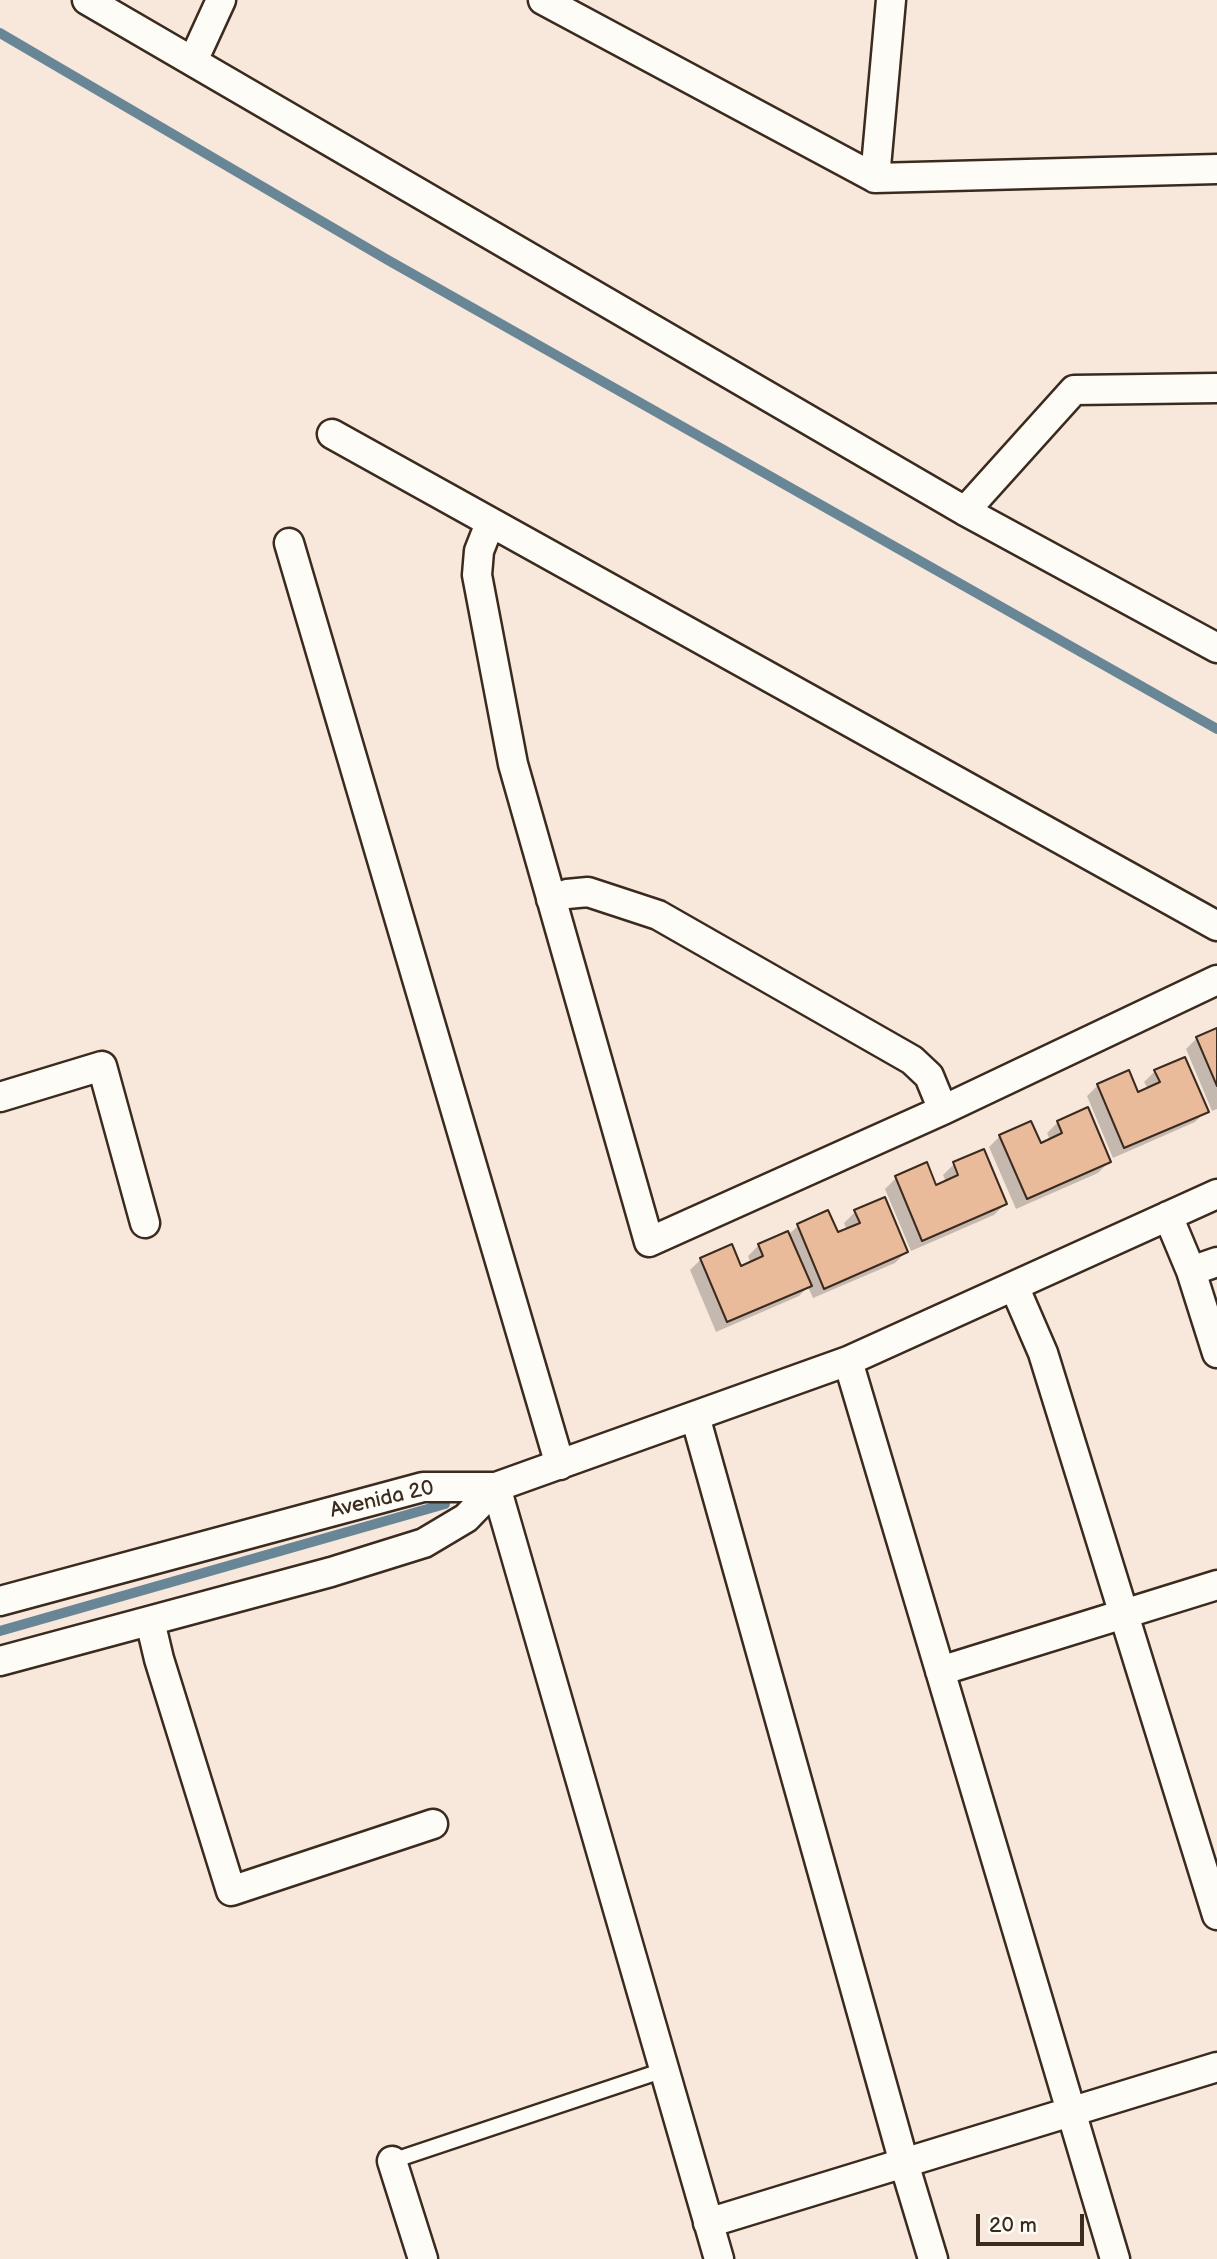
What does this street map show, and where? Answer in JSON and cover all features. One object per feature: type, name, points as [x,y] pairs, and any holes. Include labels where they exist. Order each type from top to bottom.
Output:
[{"type":"street","points":[[87,0],[965,511],[1217,648]]},
{"type":"street","points":[[193,61],[221,0]]},
{"type":"street","points":[[543,0],[875,177],[1217,169]]},
{"type":"street","points":[[875,177],[891,0]]},
{"type":"street","points":[[965,511],[1074,390],[1217,388]]},
{"type":"street","points":[[332,434],[1217,926]]},
{"type":"street","points":[[490,523],[479,551],[477,575],[513,764],[649,1242],[943,1110],[1217,980]]},
{"type":"street","points":[[289,543],[560,1465]]},
{"type":"street","points":[[551,899],[588,892],[658,915],[912,1060],[929,1076],[943,1110]]},
{"type":"street","points":[[0,1097],[102,1066],[145,1223]]},
{"type":"street","points":[[719,2259],[496,1487],[848,1361],[1217,1194]]},
{"type":"street","points":[[1168,1216],[1204,1267],[1217,1353]]},
{"type":"street","points":[[1014,1286],[1043,1353],[1217,1915]]},
{"type":"street","points":[[848,1361],[1115,2259]]},
{"type":"street","points":[[695,1416],[933,2259]]},
{"type":"street","name":"Avenida 20","points":[[0,1601],[423,1487],[496,1487]]},
{"type":"street","name":"Avenida 20","points":[[0,1661],[331,1572],[424,1543],[466,1518],[496,1487]]},
{"type":"street","points":[[940,1671],[1217,1586]]},
{"type":"street","points":[[150,1620],[159,1659],[231,1891],[433,1825]]},
{"type":"street","points":[[708,2223],[1217,2067]]},
{"type":"street","points":[[393,2161],[423,2259]]},
{"type":"lane","points":[[393,2161],[664,2070]]},
{"type":"building","points":[[1217,1028],[1217,1086],[1196,1037]]},
{"type":"building","points":[[1185,1057],[1209,1112],[1124,1148],[1097,1084],[1129,1070],[1138,1092],[1160,1082],[1154,1070]]},
{"type":"building","points":[[1088,1107],[1111,1162],[1027,1199],[999,1135],[1031,1121],[1041,1143],[1062,1133],[1057,1121]]},
{"type":"building","points":[[984,1149],[1007,1204],[922,1241],[895,1176],[927,1162],[936,1185],[958,1175],[953,1162]]},
{"type":"building","points":[[885,1197],[908,1252],[824,1289],[797,1224],[828,1210],[838,1232],[860,1223],[854,1210]]},
{"type":"building","points":[[788,1231],[812,1286],[727,1322],[700,1258],[732,1244],[741,1266],[763,1256],[758,1244]]},
{"type":"waterway","points":[[0,33],[386,259],[1217,729]]},
{"type":"waterway","points":[[0,1631],[445,1504]]}]
